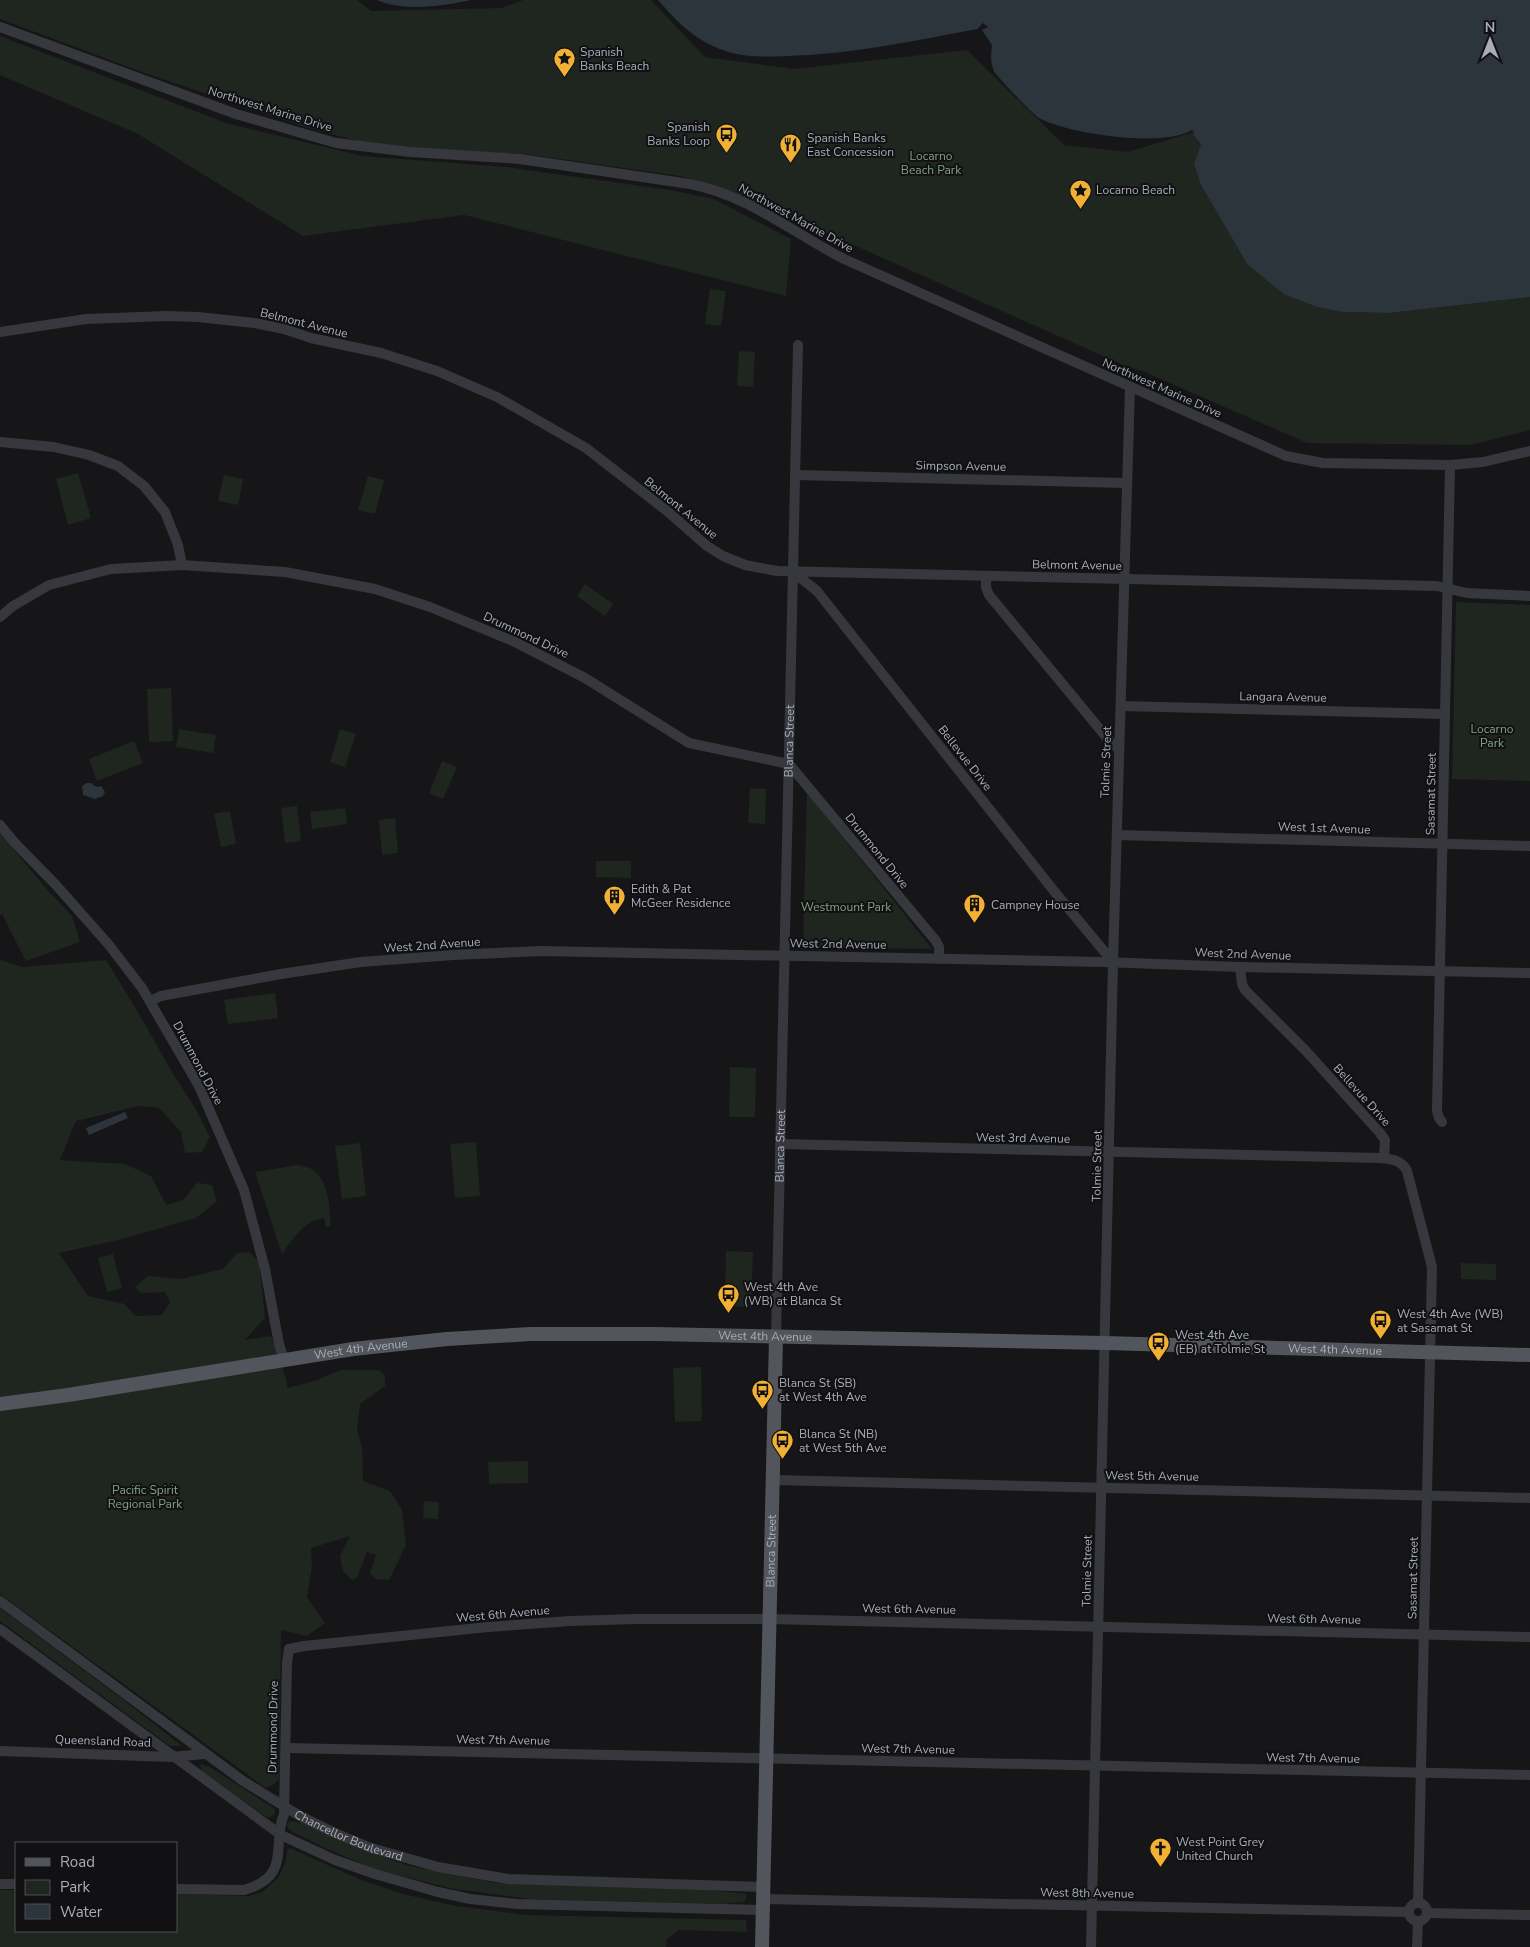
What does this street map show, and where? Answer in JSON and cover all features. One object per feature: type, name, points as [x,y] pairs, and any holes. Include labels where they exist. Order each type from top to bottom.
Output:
[{"type":"main road","name":"West 4th Avenue","points":[[2,1406],[284,1360],[404,1344],[504,1335],[655,1334],[1105,1343],[1530,1355]]},
{"type":"main road","name":"Blanca Street","points":[[762,1947],[776,1337]]},
{"type":"street","name":"Northwest Marine Drive","points":[[0,27],[236,114],[336,143],[410,152],[520,159],[690,184],[716,191],[745,202],[844,259],[1262,446],[1298,459],[1340,464],[1450,465],[1483,462],[1530,450]]},
{"type":"street","name":"Belmont Avenue","points":[[0,332],[86,319],[157,316],[198,318],[254,323],[284,329],[311,338],[381,354],[437,371],[497,397],[586,448],[667,511],[707,546],[723,556],[745,565],[794,572],[1437,586],[1467,592],[1530,596]]},
{"type":"street","name":"Blanca Street","points":[[776,1337],[798,345]]},
{"type":"street","name":"Tolmie Street","points":[[1091,1947],[1113,962],[1130,387]]},
{"type":"street","points":[[0,442],[54,447],[88,455],[118,466],[144,486],[166,512],[178,545],[182,564]]},
{"type":"street","name":"Sasamat Street","points":[[1442,1122],[1437,1111],[1450,465]]},
{"type":"street","name":"Simpson Avenue","points":[[796,475],[1126,483]]},
{"type":"street","name":"Drummond Drive","points":[[0,617],[13,606],[49,585],[111,569],[182,564],[285,572],[310,576],[375,589],[430,607],[515,642],[585,678],[689,743],[789,764],[936,941],[939,947],[939,959]]},
{"type":"street","name":"Bellevue Drive","points":[[794,572],[817,591],[1048,884],[1113,962]]},
{"type":"street","points":[[986,576],[986,587],[989,595],[1112,744],[1119,749]]},
{"type":"street","name":"Langara Avenue","points":[[1121,706],[1445,714]]},
{"type":"street","name":"Drummond Drive","points":[[0,825],[14,842],[56,884],[109,945],[142,988],[198,1086],[244,1190],[265,1269],[279,1344],[284,1360]]},
{"type":"street","name":"West 1st Avenue","points":[[1117,835],[1530,846]]},
{"type":"street","name":"West 2nd Avenue","points":[[150,1001],[160,996],[281,974],[361,962],[452,955],[548,951],[1113,962],[1240,967],[1530,973]]},
{"type":"street","name":"Bellevue Drive","points":[[1240,967],[1242,984],[1245,990],[1306,1051],[1380,1133],[1385,1140],[1384,1158]]},
{"type":"street","name":"West 3rd Avenue","points":[[781,1144],[1384,1158]]},
{"type":"street","name":"Sasamat Street","points":[[1384,1158],[1395,1160],[1404,1165],[1407,1170],[1432,1267],[1418,1904]]},
{"type":"street","name":"West 5th Avenue","points":[[774,1480],[1530,1498]]},
{"type":"street","name":"Chancellor Boulevard","points":[[0,1601],[243,1782],[335,1833],[371,1848],[413,1861],[477,1874],[763,1899]]},
{"type":"street","name":"West 6th Avenue","points":[[289,1649],[463,1629],[570,1621],[770,1619],[1530,1637]]},
{"type":"street","name":"Chancellor Boulevard","points":[[0,1628],[172,1757],[281,1835],[335,1860],[402,1884],[470,1898],[537,1905],[763,1899]]},
{"type":"street","name":"Drummond Drive","points":[[178,1889],[237,1890],[254,1887],[267,1878],[276,1864],[281,1835],[280,1825],[284,1814],[287,1663],[289,1649]]},
{"type":"street","name":"West 7th Avenue","points":[[286,1748],[1530,1775]]},
{"type":"street","name":"Queensland Road","points":[[0,1751],[172,1757],[204,1754]]},
{"type":"street","points":[[0,1884],[15,1884]]},
{"type":"street","name":"West 8th Avenue","points":[[763,1899],[1409,1912]]},
{"type":"street","points":[[1418,1904],[1424,1906],[1427,1913],[1424,1919],[1418,1921],[1412,1918],[1409,1912],[1412,1906],[1418,1904]]},
{"type":"street","points":[[1427,1913],[1530,1915]]},
{"type":"street","points":[[1417,1947],[1418,1921]]},
{"type":"green space","name":"Locarno Beach Park","points":[[0,0],[357,0],[371,11],[502,8],[523,0],[651,0],[705,57],[794,69],[967,50],[1064,145],[1128,152],[1193,132],[1193,136],[1201,144],[1194,164],[1201,185],[1247,264],[1317,307],[1343,312],[1389,313],[1530,297],[1530,430],[1470,445],[1307,443],[1145,372],[1123,365],[793,218],[709,184],[680,176],[525,154],[430,150],[366,143],[305,127],[142,72],[0,19]]},
{"type":"green space","points":[[0,36],[226,123],[362,156],[506,167],[670,190],[714,199],[791,239],[786,296],[464,215],[303,236],[138,134],[0,75]]},
{"type":"green space","points":[[710,289],[726,291],[721,326],[705,324]]},
{"type":"green space","points":[[739,351],[755,352],[753,387],[737,386]]},
{"type":"green space","points":[[78,473],[91,518],[68,525],[56,479]]},
{"type":"green space","points":[[224,475],[243,479],[238,505],[218,501]]},
{"type":"green space","points":[[368,476],[384,480],[375,514],[358,510]]},
{"type":"green space","points":[[585,584],[613,604],[605,616],[577,596]]},
{"type":"green space","name":"Locarno Park","points":[[1456,602],[1530,605],[1530,781],[1452,779]]},
{"type":"green space","points":[[171,688],[173,741],[149,742],[147,689]]},
{"type":"green space","points":[[179,729],[216,735],[213,753],[176,747]]},
{"type":"green space","points":[[340,729],[356,734],[345,767],[330,762]]},
{"type":"green space","points":[[134,741],[143,763],[97,781],[89,759]]},
{"type":"green space","points":[[442,761],[457,767],[443,799],[429,793]]},
{"type":"green space","points":[[750,788],[766,789],[765,824],[748,823]]},
{"type":"green space","name":"Westmount Park","points":[[807,792],[932,949],[803,947]]},
{"type":"green space","points":[[297,806],[301,841],[285,843],[281,808]]},
{"type":"green space","points":[[345,808],[347,824],[312,829],[310,812]]},
{"type":"green space","points":[[230,811],[236,844],[221,847],[214,814]]},
{"type":"green space","points":[[395,818],[398,853],[382,855],[379,820]]},
{"type":"green space","points":[[0,833],[43,885],[72,916],[80,942],[26,961],[2,914],[0,915]]},
{"type":"green space","points":[[596,861],[631,861],[631,878],[596,877]]},
{"type":"green space","name":"Pacific Spirit Regional Park","points":[[0,960],[23,967],[106,960],[195,1108],[210,1137],[202,1152],[185,1153],[181,1132],[159,1108],[138,1106],[76,1121],[60,1160],[125,1164],[151,1176],[166,1205],[183,1200],[197,1183],[212,1185],[217,1201],[196,1218],[122,1239],[59,1253],[88,1296],[125,1304],[135,1316],[162,1315],[170,1302],[165,1292],[140,1293],[135,1287],[148,1276],[180,1279],[223,1269],[237,1253],[249,1252],[259,1262],[265,1318],[245,1340],[271,1336],[287,1382],[287,1388],[315,1381],[340,1370],[379,1370],[385,1375],[385,1386],[360,1404],[357,1430],[362,1447],[363,1481],[390,1491],[402,1510],[406,1545],[389,1580],[376,1579],[370,1574],[376,1555],[367,1552],[357,1578],[352,1580],[343,1571],[340,1556],[350,1536],[311,1548],[312,1566],[307,1597],[325,1623],[307,1636],[281,1630],[279,1779],[266,1788],[0,1594]]},
{"type":"green space","points":[[275,993],[278,1018],[228,1024],[224,1000]]},
{"type":"green space","points":[[730,1067],[756,1068],[755,1117],[729,1117]]},
{"type":"green space","points":[[476,1142],[480,1196],[455,1198],[450,1144]]},
{"type":"green space","points":[[360,1143],[366,1196],[342,1199],[335,1146]]},
{"type":"green space","points":[[298,1165],[313,1170],[323,1182],[328,1196],[331,1226],[326,1227],[324,1218],[305,1226],[282,1254],[255,1172]]},
{"type":"green space","points":[[726,1251],[753,1252],[751,1307],[725,1306]]},
{"type":"green space","points":[[113,1254],[122,1288],[107,1292],[98,1258]]},
{"type":"green space","points":[[1461,1263],[1496,1264],[1496,1280],[1461,1279]]},
{"type":"green space","points":[[701,1367],[702,1421],[675,1422],[673,1368]]},
{"type":"green space","points":[[528,1461],[528,1483],[489,1484],[488,1462]]},
{"type":"green space","points":[[424,1501],[439,1502],[438,1519],[423,1518]]},
{"type":"green space","points":[[0,1608],[182,1746],[170,1746],[0,1621]]},
{"type":"green space","points":[[200,1764],[210,1767],[275,1809],[275,1814],[269,1818],[262,1814],[202,1771]]},
{"type":"green space","points":[[289,1821],[303,1823],[377,1855],[410,1866],[496,1883],[709,1890],[746,1894],[746,1900],[723,1904],[530,1899],[454,1889],[377,1870],[289,1830],[287,1825]]},
{"type":"green space","points":[[290,1848],[359,1879],[403,1894],[456,1906],[527,1915],[746,1920],[747,1932],[679,1930],[667,1939],[666,1947],[0,1947],[0,1890],[15,1890],[15,1932],[178,1932],[178,1894],[249,1896],[262,1892],[278,1878],[286,1861],[287,1850]]},
{"type":"water","points":[[377,0],[471,0],[436,6],[411,7],[388,4]]},
{"type":"water","points":[[658,0],[1530,0],[1530,297],[1389,313],[1343,312],[1317,307],[1284,294],[1247,264],[1201,185],[1194,164],[1201,144],[1193,135],[1194,132],[1192,130],[1160,138],[1116,137],[1071,129],[1039,118],[994,71],[991,61],[992,45],[982,30],[988,27],[983,23],[977,29],[859,50],[812,55],[750,56],[722,50],[696,37]]},
{"type":"water","points":[[91,783],[96,787],[101,786],[105,792],[103,796],[95,799],[83,795],[82,786]]},
{"type":"water","points":[[125,1112],[128,1118],[89,1135],[86,1128]]},
{"type":"place","name":"Spanish Banks Beach","points":[[564,78]]},
{"type":"place","name":"Spanish Banks Loop","points":[[726,153]]},
{"type":"place","name":"Spanish Banks East Concession","points":[[791,164]]},
{"type":"place","name":"Locarno Beach","points":[[1080,209]]},
{"type":"place","name":"Edith & Pat McGeer Residence","points":[[615,915]]},
{"type":"place","name":"Campney House","points":[[975,924]]},
{"type":"place","name":"West 4th Ave (WB) at Blanca St","points":[[728,1313]]},
{"type":"place","name":"West 4th Ave (WB) at Sasamat St","points":[[1381,1340]]},
{"type":"place","name":"West 4th Ave (EB) at Tolmie St","points":[[1159,1361]]},
{"type":"place","name":"Blanca St (SB) at West 4th Ave","points":[[763,1409]]},
{"type":"place","name":"Blanca St (NB) at West 5th Ave","points":[[783,1460]]},
{"type":"place","name":"West Point Grey United Church","points":[[1160,1868]]}]
